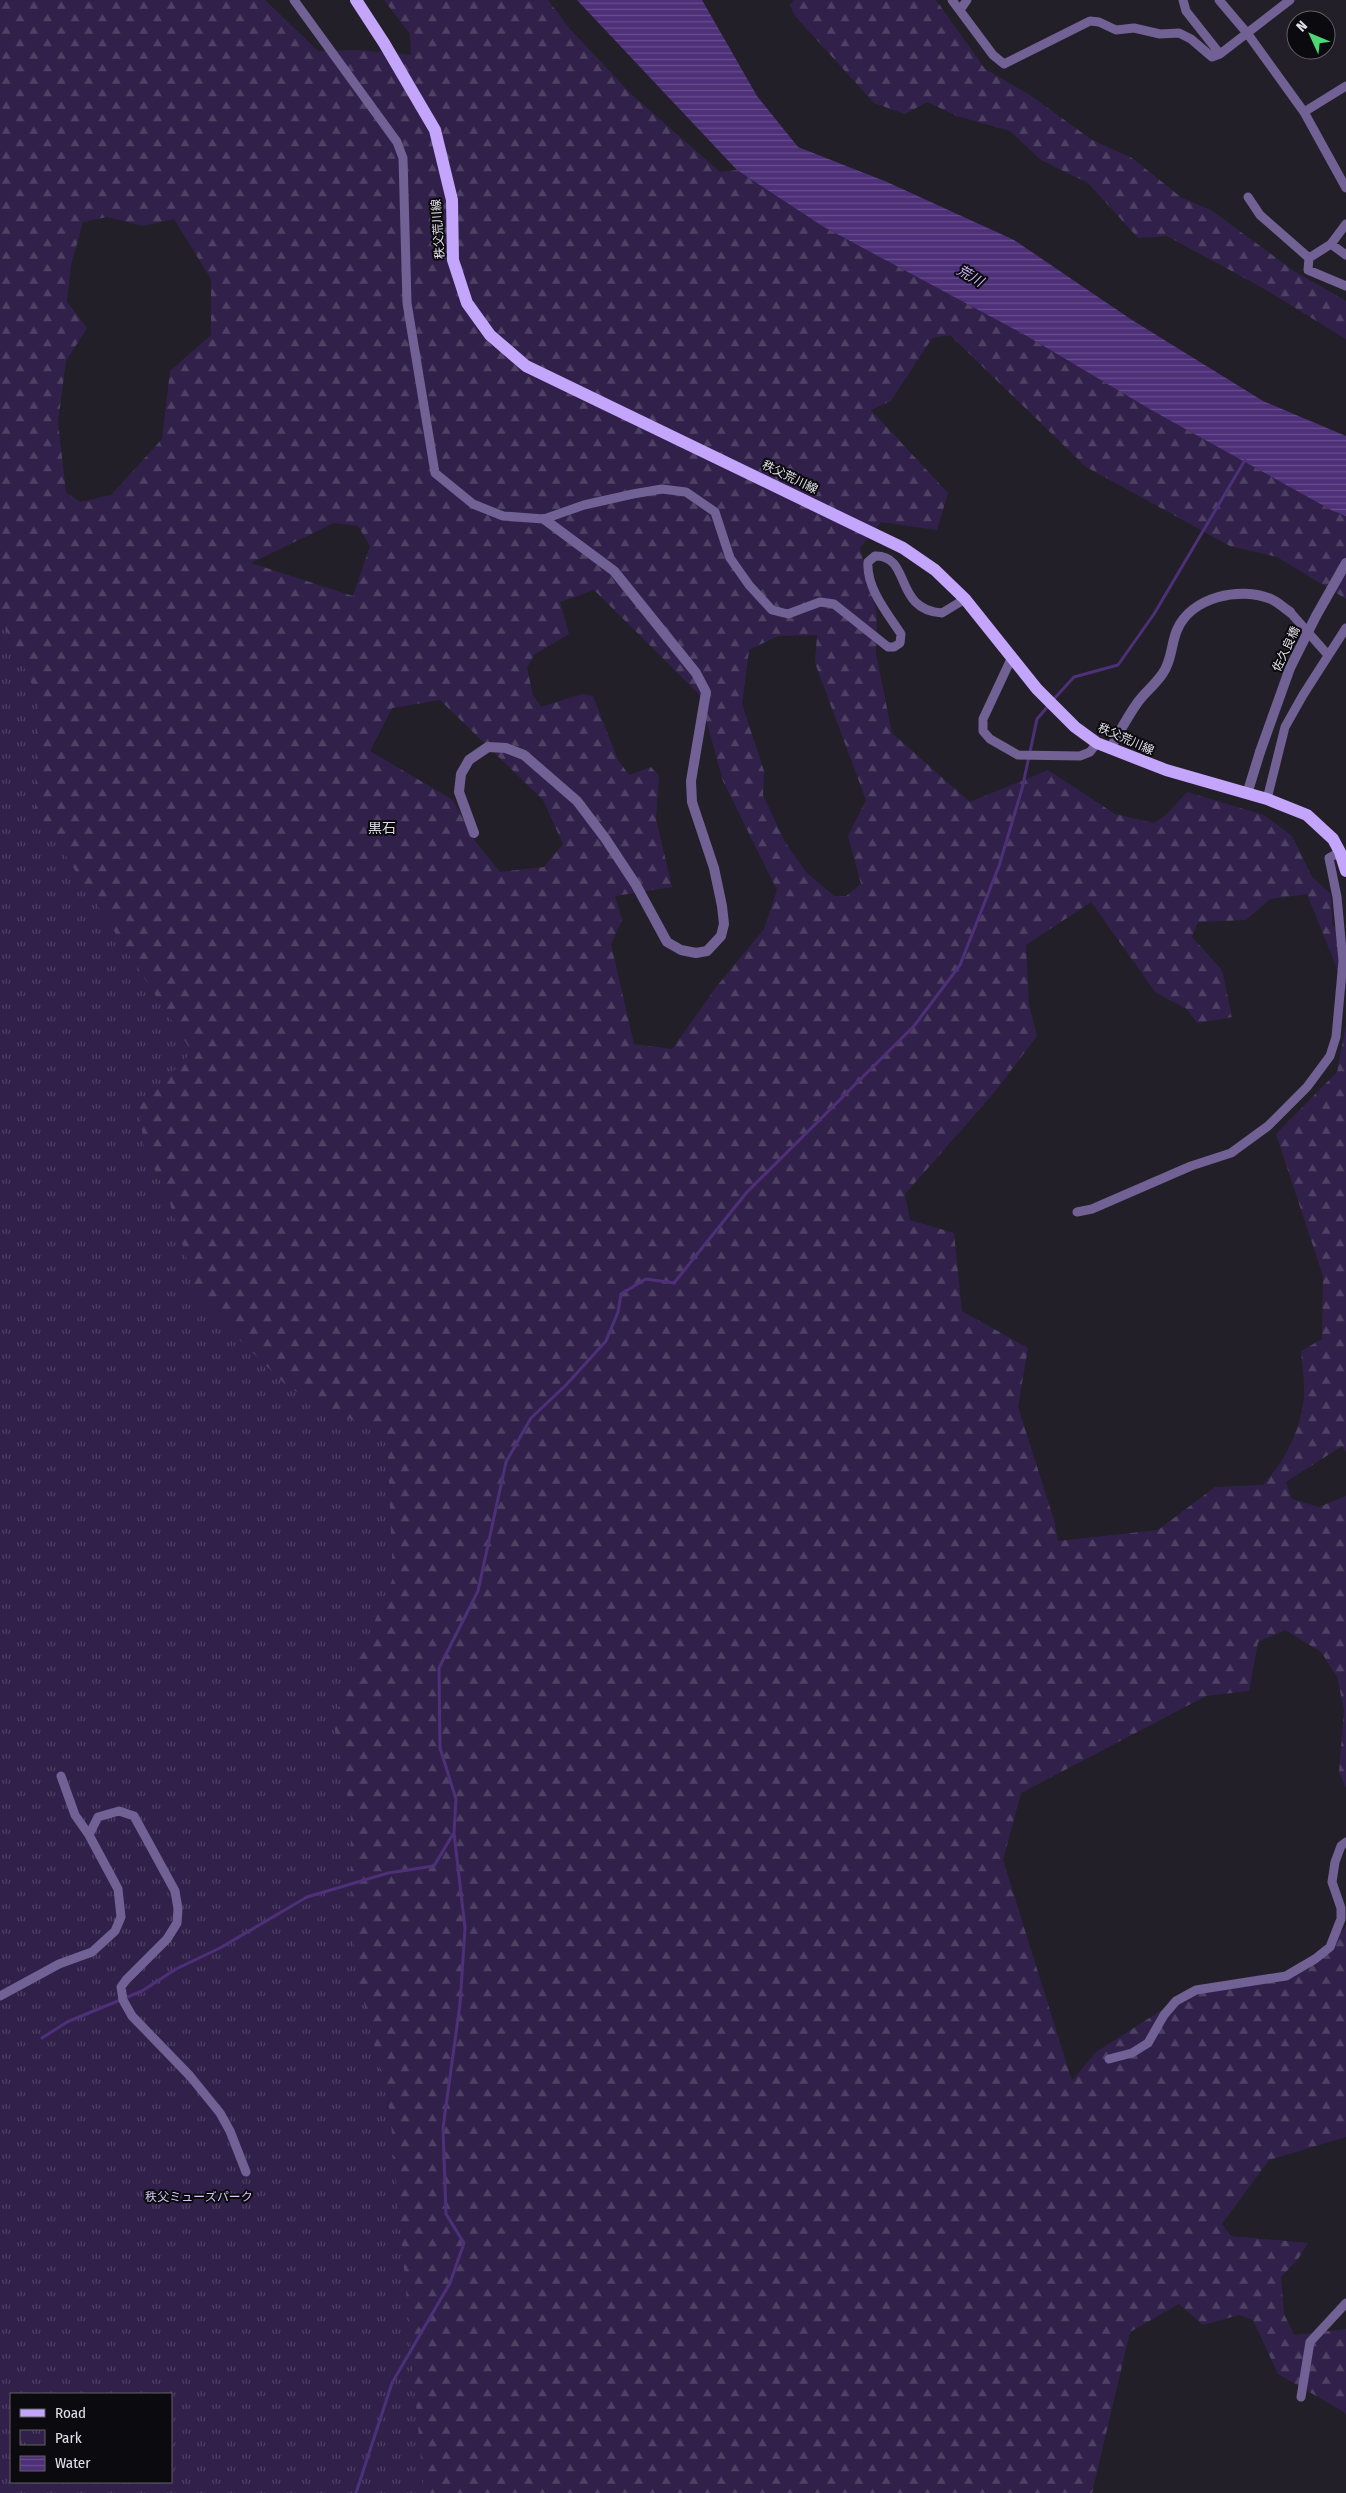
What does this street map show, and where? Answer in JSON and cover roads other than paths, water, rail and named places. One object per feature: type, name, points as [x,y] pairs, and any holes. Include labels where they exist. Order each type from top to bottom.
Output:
[{"type":"main road","name":"秩父荒川線","points":[[356,0],[384,43],[435,130],[452,200],[453,260],[467,303],[490,335],[526,366],[904,548],[935,570],[965,599],[1058,712],[1097,743],[1166,770],[1267,799],[1307,815],[1322,827],[1340,852],[1346,871]]},
{"type":"street","points":[[294,0],[397,142],[403,158],[407,303],[435,473],[473,504],[503,516],[544,520],[584,505],[633,494],[662,489],[686,492],[716,512],[730,558],[749,585],[772,610],[788,614],[820,602],[834,604],[888,647],[894,647],[900,642],[901,634],[882,604],[868,572],[868,562],[875,556],[882,556],[893,562],[914,603],[923,610],[942,613],[965,599]]},
{"type":"street","points":[[952,0],[993,55],[1004,64],[1090,21],[1100,22],[1116,30],[1134,28],[1160,34],[1179,33],[1192,39],[1212,58],[1220,54],[1290,0]]},
{"type":"street","points":[[960,10],[967,0]]},
{"type":"street","points":[[1183,0],[1186,11],[1220,54]]},
{"type":"street","points":[[1219,0],[1247,33],[1304,112],[1346,188]]},
{"type":"street","points":[[1304,112],[1346,86]]},
{"type":"street","points":[[1248,197],[1260,215],[1309,258]]},
{"type":"street","points":[[1309,258],[1331,244],[1346,225]]},
{"type":"street","points":[[1331,244],[1346,255]]},
{"type":"street","points":[[1309,258],[1308,270],[1346,286]]},
{"type":"street","points":[[474,833],[460,792],[461,774],[469,760],[488,748],[506,748],[524,755],[577,801],[605,838],[636,885],[668,942],[681,950],[696,953],[707,951],[721,936],[724,924],[714,868],[692,802],[691,781],[706,692],[696,673],[644,611],[614,571],[544,520]]},
{"type":"street","name":"佐久良橋","points":[[1247,794],[1290,668],[1316,616],[1346,563]]},
{"type":"street","points":[[1110,748],[1132,711],[1162,674],[1170,660],[1176,630],[1186,616],[1204,603],[1226,596],[1245,593],[1270,599],[1290,612],[1328,655]]},
{"type":"street","points":[[1267,799],[1285,727],[1302,694],[1346,628]]},
{"type":"street","points":[[1012,657],[983,719],[984,731],[990,740],[1018,755],[1080,756],[1090,752],[1097,743]]},
{"type":"street","points":[[1077,1212],[1092,1209],[1191,1166],[1231,1153],[1268,1126],[1307,1087],[1330,1056],[1336,1037],[1343,961],[1337,898],[1329,858],[1340,852]]},
{"type":"street","points":[[0,1996],[59,1964],[92,1952],[115,1932],[122,1912],[118,1889],[89,1835],[75,1815],[60,1776]]},
{"type":"street","points":[[89,1835],[98,1817],[119,1811],[134,1816],[175,1891],[177,1923],[162,1944],[121,1986],[123,2000],[132,2016],[190,2076],[220,2113],[230,2131],[246,2172]]},
{"type":"street","points":[[1109,2059],[1132,2053],[1148,2043],[1164,2015],[1176,2001],[1196,1990],[1286,1976],[1315,1959],[1330,1947],[1342,1919],[1341,1908],[1332,1882],[1335,1862],[1341,1846],[1346,1842]]},
{"type":"street","points":[[1301,2398],[1310,2342],[1346,2303]]},
{"type":"water","name":"荒川","points":[[577,0],[702,0],[757,96],[798,147],[887,182],[1014,240],[1132,320],[1263,401],[1346,436],[1346,516],[1333,511],[1153,411],[1025,335],[824,227],[737,170]]},
{"type":"waterway","points":[[1053,700],[1074,677],[1118,665],[1154,614],[1245,460]]},
{"type":"waterway","points":[[356,2493],[392,2383],[450,2283],[464,2243],[446,2214],[443,2128],[460,2004],[465,1928],[454,1833],[456,1799],[440,1748],[439,1668],[478,1591],[506,1462],[531,1418],[566,1385],[606,1341],[618,1312],[621,1294],[646,1279],[674,1283],[747,1192],[914,1026],[960,965],[999,866],[1022,789],[1037,719],[1049,705]]},
{"type":"waterway","points":[[42,2038],[67,2022],[142,1991],[176,1969],[220,1948],[307,1897],[388,1873],[434,1866],[453,1834]]},
{"type":"district","name":"黒石","points":[[382,828]]},
{"type":"park label","name":"秩父ミューズパーク","points":[[199,2197]]}]
